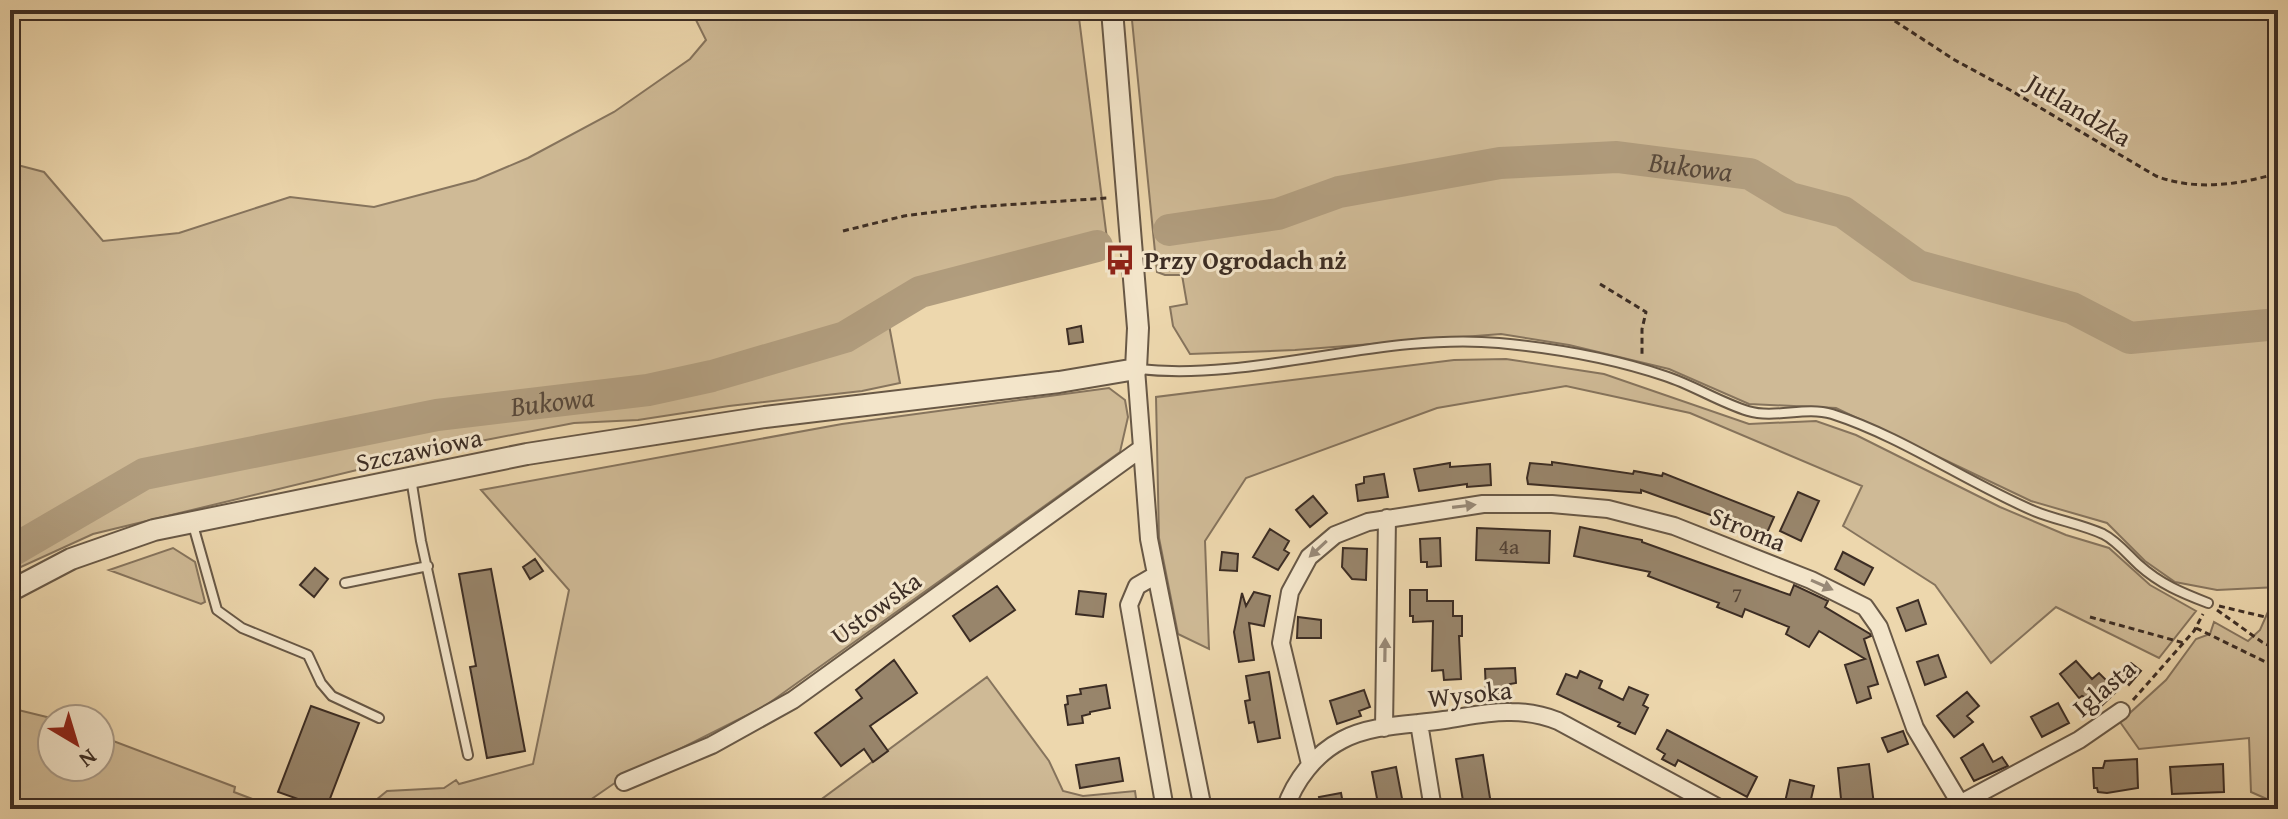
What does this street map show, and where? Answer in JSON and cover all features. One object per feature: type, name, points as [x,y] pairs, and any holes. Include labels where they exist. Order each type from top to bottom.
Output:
[{"type":"street","points":[[1112,10],[1138,328],[1136,369],[1147,525],[1203,809]]},
{"type":"street","name":"Szczawiowa","points":[[10,591],[50,568],[90,551],[154,530],[527,454],[765,417],[1059,382],[1136,369]]},
{"type":"street","name":"Ustowska","points":[[624,782],[712,745],[793,700],[1142,448]]},
{"type":"street","name":"Stroma","points":[[1310,764],[1281,643],[1290,592],[1302,567],[1325,542],[1355,525],[1387,518],[1503,502],[1552,504],[1608,509],[1674,526],[1843,594],[1865,607],[1879,627],[1915,728],[1960,808]]},
{"type":"street","points":[[1384,728],[1387,518]]},
{"type":"street","points":[[1156,575],[1137,586],[1129,605],[1165,809]]},
{"type":"street","name":"Iglasta","points":[[1960,808],[2079,740],[2121,711]]},
{"type":"street","name":"Wysoka","points":[[1285,809],[1297,782],[1310,764],[1339,741],[1359,732],[1506,712],[1549,718],[1721,809]]},
{"type":"street","points":[[1419,723],[1433,809]]},
{"type":"lane","points":[[1136,369],[1164,372],[1262,364],[1364,349],[1471,342],[1500,343],[1643,369],[1752,412],[1811,411],[1830,414],[1864,428],[2034,511],[2104,535],[2171,589],[2208,603]]},
{"type":"lane","points":[[411,478],[421,541],[468,755]]},
{"type":"lane","points":[[192,522],[217,610],[242,628],[308,655],[321,683],[332,696],[379,718]]},
{"type":"lane","points":[[345,583],[428,566]]},
{"type":"path","name":"Jutlandzka","points":[[1878,10],[1953,59],[2156,176],[2198,185],[2278,173]]},
{"type":"path","points":[[843,231],[904,216],[974,207],[1102,199]]},
{"type":"path","points":[[1600,284],[1646,312],[1642,329],[1643,369]]},
{"type":"path","points":[[2208,603],[2278,620]]},
{"type":"path","points":[[2184,643],[2196,628],[2208,603]]},
{"type":"path","points":[[2208,603],[2278,650]]},
{"type":"path","name":"Iglasta","points":[[2090,617],[2184,643],[2121,711]]},
{"type":"path","points":[[2196,628],[2278,668]]},
{"type":"shaded area","points":[[691,10],[1078,10],[1107,239],[918,287],[885,304],[900,383],[862,391],[638,420],[574,423],[460,445],[93,534],[10,572],[10,163],[44,172],[103,241],[179,233],[290,197],[374,207],[476,180],[528,158],[614,112],[690,59],[706,40]]},
{"type":"shaded area","points":[[1131,10],[2278,10],[2278,587],[2217,590],[2175,582],[2145,561],[2107,523],[2031,501],[1836,408],[1749,404],[1669,369],[1569,345],[1501,334],[1295,350],[1190,354],[1173,326],[1170,307],[1187,304],[1182,275],[1157,272]]},
{"type":"shaded area","points":[[1506,359],[1604,374],[1749,424],[1816,421],[1856,435],[2000,507],[2066,535],[2109,548],[2150,585],[2196,611],[2159,658],[2056,607],[1991,663],[1935,585],[1843,526],[1862,486],[1690,413],[1566,386],[1437,408],[1246,478],[1205,541],[1209,649],[1178,634],[1159,538],[1156,397],[1454,360]]},
{"type":"shaded area","points":[[1109,388],[1125,400],[1128,417],[1120,452],[765,706],[622,778],[577,809],[365,809],[387,791],[444,788],[456,780],[459,784],[533,764],[569,590],[481,490],[842,424]]},
{"type":"shaded area","points":[[173,548],[195,562],[205,602],[201,604],[109,570]]},
{"type":"shaded area","points":[[2278,589],[2278,804],[2251,792],[2249,738],[2139,749],[2120,722],[2166,680],[2196,639],[2210,634],[2214,622],[2248,641],[2260,630]]},
{"type":"shaded area","points":[[987,677],[1049,761],[1063,791],[1083,796],[1135,791],[1137,805],[1117,809],[819,809],[815,804]]},
{"type":"shaded area","points":[[10,708],[36,714],[36,783],[116,783],[116,742],[235,787],[234,792],[279,809],[27,809],[10,802]]},
{"type":"building","points":[[1081,326],[1083,342],[1069,344],[1067,329]]},
{"type":"building","points":[[1552,462],[1633,474],[1634,471],[1662,476],[1663,473],[1774,517],[1766,535],[1641,490],[1641,493],[1528,484],[1530,463],[1552,465]]},
{"type":"building","points":[[1450,463],[1450,467],[1490,464],[1491,485],[1467,487],[1467,484],[1419,491],[1414,469]]},
{"type":"building","points":[[1384,474],[1388,497],[1358,501],[1356,485],[1364,483],[1364,477]]},
{"type":"building","points":[[1798,492],[1819,501],[1801,541],[1780,531]]},
{"type":"building","points":[[1313,496],[1327,513],[1310,527],[1296,510]]},
{"type":"building","points":[[1580,527],[1642,540],[1790,595],[1794,585],[1828,601],[1825,607],[1871,636],[1864,639],[1878,684],[1868,687],[1871,698],[1857,703],[1845,665],[1865,659],[1819,631],[1809,647],[1786,634],[1789,627],[1745,609],[1742,617],[1717,607],[1719,603],[1648,576],[1650,572],[1574,556]]},
{"type":"building","points":[[1477,528],[1550,531],[1549,563],[1476,560]]},
{"type":"building","points":[[1270,529],[1289,541],[1284,550],[1289,553],[1278,570],[1253,557]]},
{"type":"building","points":[[1440,538],[1441,566],[1427,567],[1427,562],[1421,562],[1420,539]]},
{"type":"building","points":[[1343,548],[1367,549],[1366,580],[1352,579],[1342,567]]},
{"type":"building","points":[[1222,552],[1238,554],[1237,571],[1220,570]]},
{"type":"building","points":[[1843,552],[1873,568],[1864,585],[1835,569]]},
{"type":"building","points":[[535,559],[543,571],[530,579],[523,567]]},
{"type":"building","points":[[315,568],[328,579],[314,597],[300,585]]},
{"type":"building","points":[[491,569],[525,751],[487,758],[470,667],[476,666],[459,574]]},
{"type":"building","points":[[997,586],[1015,610],[970,641],[953,616]]},
{"type":"building","points":[[1410,590],[1427,590],[1427,601],[1453,601],[1453,616],[1462,616],[1462,636],[1459,636],[1461,679],[1444,680],[1443,670],[1432,671],[1433,621],[1413,622],[1413,616],[1410,616]]},
{"type":"building","points":[[1079,591],[1106,594],[1103,617],[1076,614]]},
{"type":"building","points":[[1254,592],[1270,596],[1264,626],[1249,623],[1254,660],[1239,662],[1234,632],[1242,593],[1246,606]]},
{"type":"building","points":[[1918,600],[1926,624],[1906,631],[1897,608]]},
{"type":"building","points":[[1298,617],[1321,620],[1321,638],[1297,638]]},
{"type":"building","points":[[1938,655],[1946,677],[1925,685],[1917,662]]},
{"type":"building","points":[[894,660],[917,693],[870,726],[888,751],[873,762],[864,749],[841,766],[815,733],[862,698],[856,690]]},
{"type":"building","points":[[2076,661],[2092,679],[2099,673],[2117,691],[2096,711],[2089,704],[2089,699],[2079,698],[2060,674]]},
{"type":"building","points":[[2131,663],[2141,671],[2129,685],[2119,676]]},
{"type":"building","points":[[1515,668],[1516,683],[1510,684],[1511,692],[1486,693],[1485,669]]},
{"type":"building","points":[[1580,671],[1602,681],[1599,688],[1623,700],[1629,687],[1648,695],[1643,705],[1648,708],[1635,734],[1618,726],[1620,723],[1557,694],[1566,674],[1577,678]]},
{"type":"building","points":[[1269,672],[1280,738],[1258,742],[1254,722],[1249,723],[1245,701],[1250,700],[1246,676]]},
{"type":"building","points":[[1106,685],[1110,708],[1090,712],[1082,716],[1083,723],[1068,725],[1067,696],[1081,694],[1080,689]]},
{"type":"building","points":[[1364,690],[1370,707],[1359,711],[1361,716],[1337,724],[1330,701]]},
{"type":"building","points":[[1967,692],[1979,706],[1967,716],[1973,722],[1954,737],[1937,716]]},
{"type":"building","points":[[2058,703],[2069,723],[2042,737],[2031,717]]},
{"type":"building","points":[[311,706],[359,723],[326,809],[278,792]]},
{"type":"building","points":[[1667,730],[1757,777],[1747,797],[1678,760],[1675,766],[1662,759],[1665,754],[1657,749]]},
{"type":"building","points":[[1903,731],[1908,744],[1888,752],[1882,738]]},
{"type":"building","points":[[1983,744],[1993,762],[2002,757],[2008,766],[1974,781],[1961,758]]},
{"type":"building","points":[[1483,755],[1491,804],[1464,807],[1456,759]]},
{"type":"building","points":[[1119,758],[1123,781],[1080,788],[1076,765]]},
{"type":"building","points":[[2137,759],[2138,788],[2107,793],[2094,788],[2093,768],[2103,768],[2105,761]]},
{"type":"building","points":[[1869,764],[1874,805],[1842,809],[1838,768]]},
{"type":"building","points":[[2223,764],[2224,792],[2172,794],[2170,767]]},
{"type":"building","points":[[1396,767],[1404,809],[1379,809],[1372,772]]},
{"type":"building","points":[[1790,780],[1814,786],[1809,808],[1785,802]]},
{"type":"building","points":[[1341,793],[1344,809],[1322,809],[1319,797]]},
{"type":"waterway","name":"Bukowa","points":[[1169,230],[1278,214],[1339,192],[1500,163],[1617,157],[1750,174],[1790,198],[1843,212],[1918,266],[2072,308],[2130,338],[2278,324]]},
{"type":"waterway","name":"Bukowa","points":[[10,552],[144,474],[437,415],[648,390],[712,376],[845,337],[920,292],[1097,246]]},
{"type":"place","name":"Przy Ogrodach nż","points":[[1120,260]]}]
